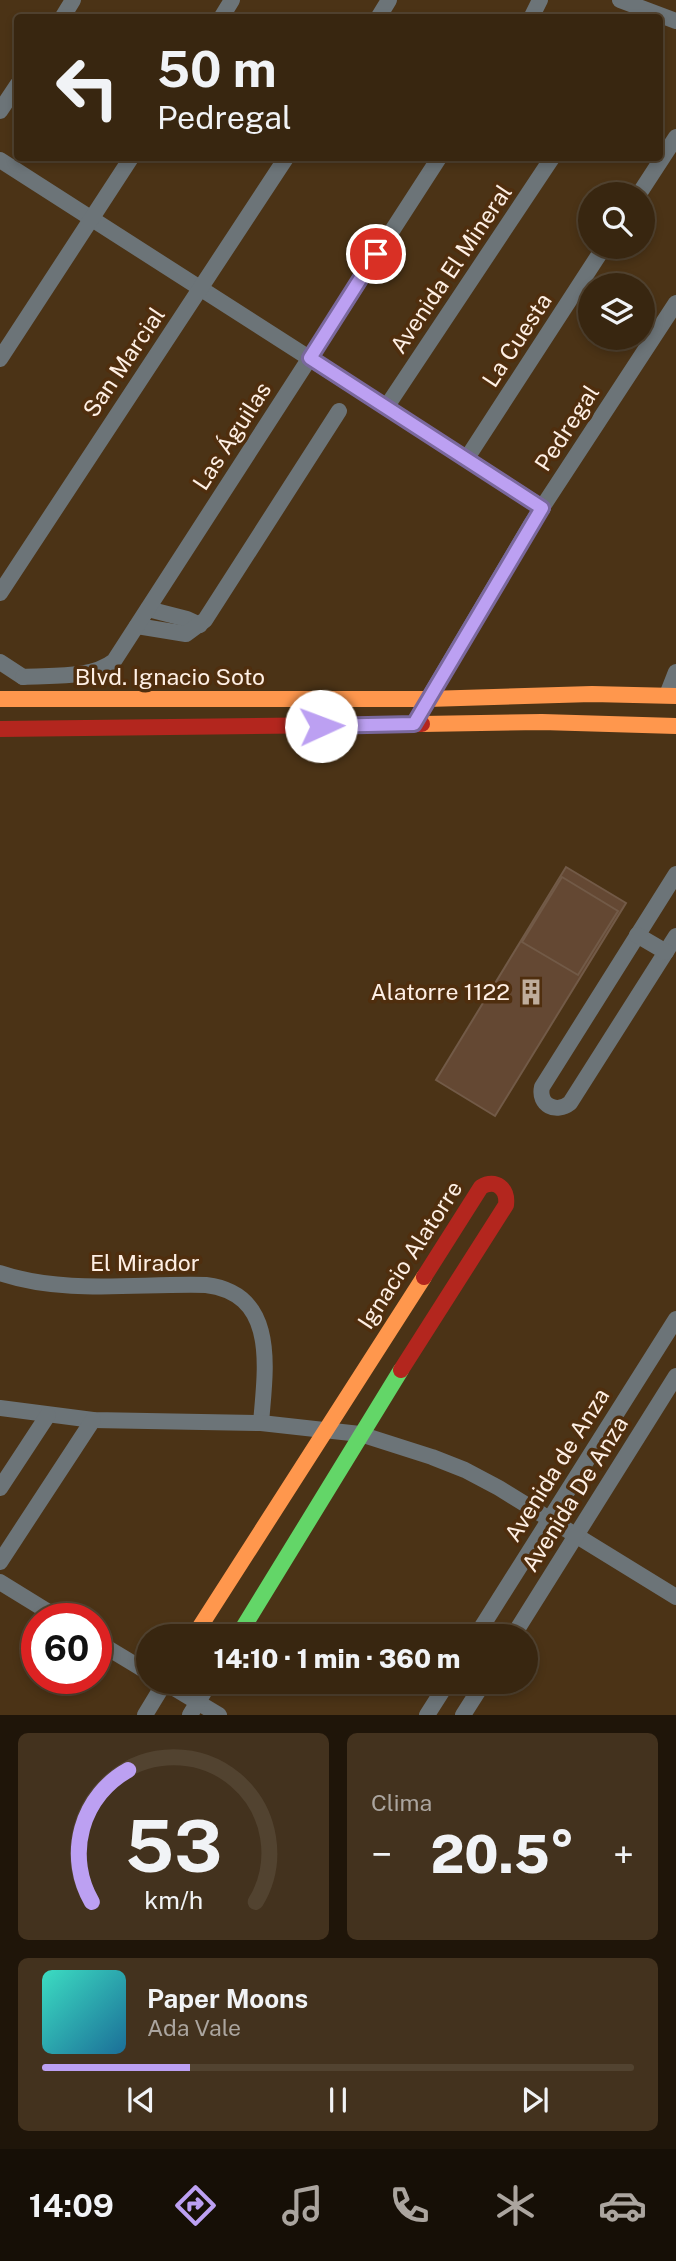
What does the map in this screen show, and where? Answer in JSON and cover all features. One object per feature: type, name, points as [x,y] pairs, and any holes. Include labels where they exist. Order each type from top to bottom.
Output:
[{"type":"main road","name":"Blvd. Ignacio Soto","points":[[0,699],[428,699],[545,694],[671,696]]},
{"type":"main road","points":[[0,729],[137,730],[619,723],[676,726]]},
{"type":"main road","name":"Ignacio Alatorre","points":[[202,1624],[481,1187],[493,1182],[500,1185],[506,1191],[506,1205],[360,1434],[245,1624]]},
{"type":"street","points":[[620,0],[645,13]]},
{"type":"street","points":[[0,111],[14,91]]},
{"type":"street","points":[[663,157],[676,137]]},
{"type":"street","points":[[0,160],[542,508]]},
{"type":"street","points":[[0,359],[129,161]]},
{"type":"street","name":"San Marcial","points":[[0,593],[284,161]]},
{"type":"street","name":"Las Águilas","points":[[23,677],[91,672],[104,669],[114,661],[437,161]]},
{"type":"street","name":"Avenida El Mineral","points":[[387,406],[550,161]]},
{"type":"street","points":[[647,182],[660,161]]},
{"type":"street","name":"La Cuesta","points":[[467,458],[596,259]]},
{"type":"street","name":"Pedregal","points":[[414,724],[542,508],[675,306]]},
{"type":"street","points":[[137,626],[186,634],[200,625],[211,613],[339,411]]},
{"type":"street","points":[[148,609],[200,625]]},
{"type":"street","points":[[0,662],[23,677],[22,729]]},
{"type":"street","points":[[671,696],[676,672]]},
{"type":"street","points":[[676,874],[542,1087],[542,1101],[548,1106],[556,1110],[570,1103],[676,936]]},
{"type":"street","points":[[637,935],[666,952]]},
{"type":"street","name":"El Mirador","points":[[0,1273],[56,1286],[206,1285],[219,1286],[234,1294],[256,1317],[265,1344],[261,1423]]},
{"type":"street","name":"Avenida de Anza","points":[[484,1624],[676,1319]]},
{"type":"street","name":"Avenida De Anza","points":[[520,1624],[676,1376]]},
{"type":"street","points":[[0,1408],[93,1419],[261,1423],[360,1434],[465,1470],[499,1488],[676,1597]]},
{"type":"street","points":[[0,1488],[48,1415]]},
{"type":"street","points":[[0,1562],[93,1419]]},
{"type":"street","points":[[0,1582],[35,1603]]},
{"type":"street","points":[[112,1651],[136,1665]]},
{"type":"street","points":[[145,1715],[157,1694]]},
{"type":"street","points":[[177,1694],[193,1709],[219,1715]]},
{"type":"street","points":[[193,1709],[202,1694]]},
{"type":"street","points":[[427,1715],[440,1694]]},
{"type":"street","points":[[463,1715],[476,1694]]},
{"type":"building","name":"Alatorre 1122","points":[[566,867],[626,903],[495,1116],[436,1080]]},
{"type":"building","points":[[562,877],[618,911],[578,975],[522,942]]},
{"type":"traffic: fast","points":[[245,1624],[401,1370]]},
{"type":"traffic: slow","points":[[0,699],[428,699],[592,694],[676,696]]},
{"type":"traffic: slow","points":[[422,724],[542,722],[676,726]]},
{"type":"traffic: slow","points":[[202,1624],[424,1277]]},
{"type":"traffic: jam","points":[[0,729],[422,724]]},
{"type":"traffic: jam","points":[[401,1370],[506,1205],[505,1194],[500,1187],[492,1184],[481,1187],[424,1277]]},
{"type":"place","name":"Alatorre 1122","points":[[531,992]]},
{"type":"route","points":[[321,726],[414,724],[542,508],[310,358],[376,254]]}]
